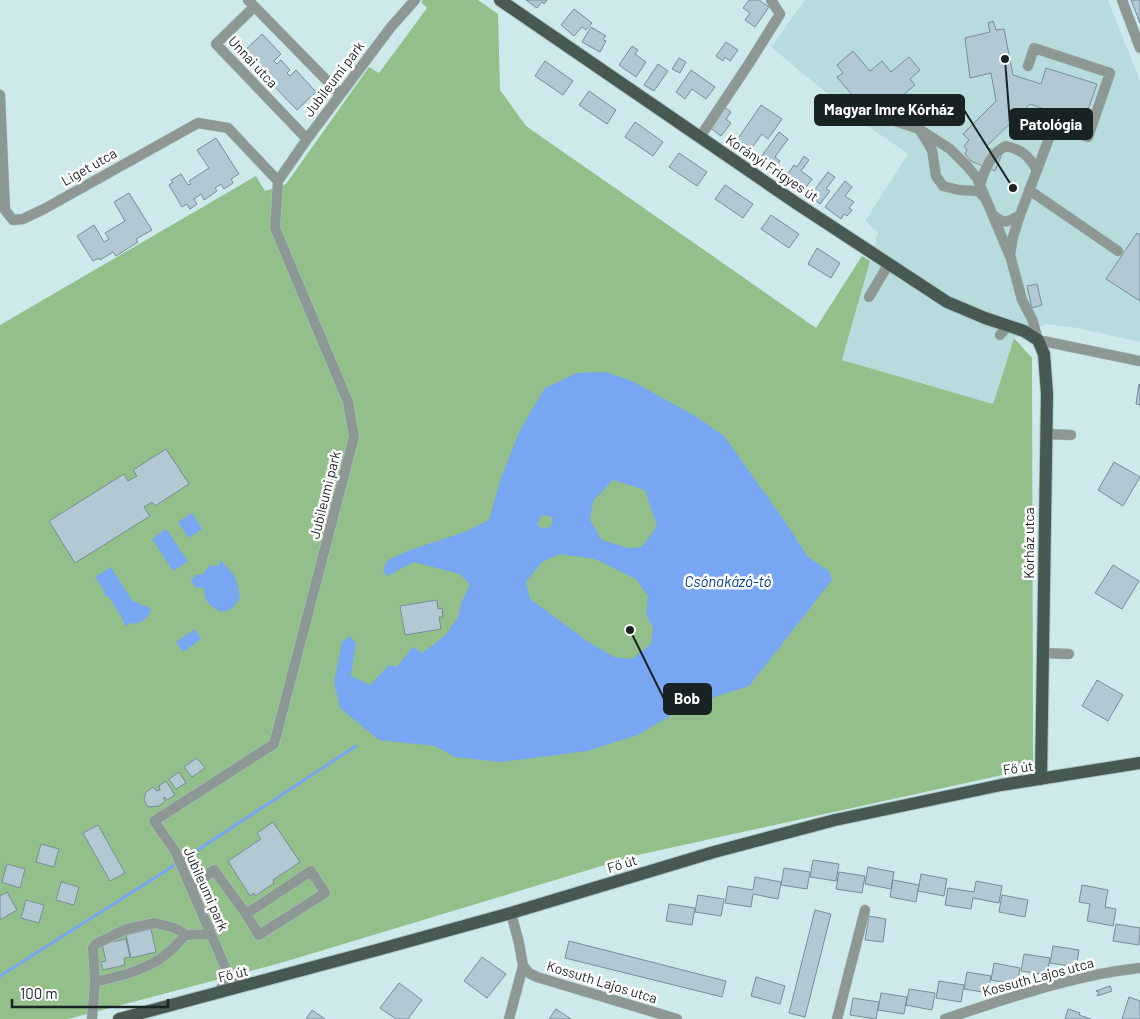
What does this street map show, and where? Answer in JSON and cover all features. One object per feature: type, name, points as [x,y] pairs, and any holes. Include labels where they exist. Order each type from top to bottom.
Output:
[{"type":"main road","name":"Korányi Frigyes út","points":[[500,0],[888,265],[947,302],[1004,330],[1024,331],[1038,340]]},
{"type":"main road","name":"Kórház utca","points":[[1038,340],[1044,354],[1047,394],[1041,779]]},
{"type":"main road","name":"Fő út","points":[[119,1019],[255,984],[511,913],[714,852],[835,820],[1001,785],[1140,763]]},
{"type":"street","name":"Jubileumi park","points":[[226,969],[175,851],[154,821],[274,744],[354,436],[348,402],[275,228],[278,181],[306,139],[390,27],[415,0]]},
{"type":"street","points":[[700,137],[780,14],[772,0]]},
{"type":"street","points":[[1122,0],[1140,48]]},
{"type":"street","name":"Unnai utca","points":[[306,139],[216,44],[251,4],[340,94]]},
{"type":"street","points":[[1010,255],[1020,215],[1054,125],[1088,137],[1110,73],[1034,48],[1028,66]]},
{"type":"street","name":"Liget utca","points":[[0,95],[5,210],[13,220],[23,219],[44,209],[198,123],[228,128],[278,181]]},
{"type":"street","points":[[889,119],[919,129],[950,149],[977,178],[1010,255],[1022,300],[1032,319],[1038,340],[1140,361]]},
{"type":"street","points":[[919,129],[932,150],[936,176],[944,186],[959,190],[978,191],[985,198]]},
{"type":"street","points":[[980,185],[985,169],[996,151],[1006,146],[1019,149],[1032,160],[1037,170]]},
{"type":"street","points":[[934,163],[944,150],[950,149]]},
{"type":"street","points":[[1029,190],[1118,251]]},
{"type":"street","points":[[992,214],[1000,220],[1008,222],[1020,215]]},
{"type":"street","points":[[869,297],[888,265]]},
{"type":"street","points":[[1046,434],[1071,435]]},
{"type":"street","points":[[1042,653],[1069,654]]},
{"type":"street","points":[[191,888],[214,870],[259,935],[325,893],[311,871],[246,914]]},
{"type":"street","points":[[837,1019],[865,910]]},
{"type":"street","points":[[509,1019],[523,966],[511,913]]},
{"type":"street","points":[[92,1019],[95,982],[93,948],[96,944],[126,929],[155,923],[175,928],[186,935],[210,934]]},
{"type":"street","points":[[95,982],[132,973],[168,953],[186,935]]},
{"type":"street","name":"Kossuth Lajos utca","points":[[523,966],[529,973],[537,977],[677,1019]]},
{"type":"street","name":"Kossuth Lajos utca","points":[[945,1019],[1030,991],[1121,970],[1140,968]]},
{"type":"street","points":[[226,969],[237,977],[255,984]]},
{"type":"street","points":[[219,993],[225,981],[226,969]]},
{"type":"shaded area","points":[[805,0],[1108,0],[1140,81],[1140,342],[1078,328],[1046,324],[1014,338],[993,404],[842,360],[878,233],[865,221],[908,154],[858,119],[771,47]]},
{"type":"green space","points":[[423,0],[478,0],[498,14],[500,90],[526,126],[816,328],[862,256],[870,261],[842,360],[993,404],[1014,338],[1032,358],[1033,761],[1016,772],[638,855],[284,962],[68,1019],[0,1019],[0,325],[256,176],[265,191],[286,184],[369,67],[379,73],[427,8],[421,2]]},
{"type":"water","name":"Csónakázó-tó","points":[[605,372],[632,381],[695,416],[724,436],[808,557],[829,571],[832,580],[749,686],[717,696],[675,713],[638,735],[587,751],[500,762],[455,757],[435,746],[379,740],[340,708],[334,682],[342,642],[350,636],[356,643],[351,676],[370,685],[389,665],[397,667],[413,647],[422,653],[445,636],[458,617],[461,603],[470,585],[460,574],[414,562],[387,576],[383,570],[388,560],[410,550],[467,531],[489,520],[500,481],[520,430],[545,388],[577,373]],"holes":[[[613,480],[645,490],[657,526],[642,547],[628,548],[602,540],[590,520],[593,501]],[[542,515],[552,517],[552,524],[548,528],[541,528],[537,524]],[[560,554],[595,559],[636,579],[648,596],[646,614],[653,628],[651,644],[632,659],[614,657],[587,641],[530,599],[526,582],[542,562]]]},
{"type":"water","points":[[192,513],[202,529],[189,538],[178,522]]},
{"type":"water","points":[[166,529],[188,561],[173,571],[152,539]]},
{"type":"water","points":[[220,561],[235,577],[240,598],[232,609],[221,612],[208,603],[204,588],[195,587],[191,581],[195,575],[205,573],[208,567],[213,565],[219,566]]},
{"type":"water","points":[[111,567],[133,602],[136,601],[140,605],[149,607],[151,611],[142,621],[130,623],[128,626],[124,624],[109,597],[105,596],[104,590],[95,577]]},
{"type":"water","points":[[195,629],[201,639],[183,652],[176,642]]},
{"type":"building","points":[[526,0],[547,0],[544,4],[542,2],[537,8]]},
{"type":"building","points":[[749,0],[759,0],[769,7],[755,27],[745,20],[750,13],[743,8]]},
{"type":"building","points":[[1131,0],[1140,0],[1140,23]]},
{"type":"building","points":[[574,9],[592,23],[586,30],[582,27],[574,36],[561,25]]},
{"type":"building","points":[[993,21],[996,30],[1004,29],[1013,75],[1041,84],[1046,68],[1097,84],[1087,113],[1079,111],[1075,120],[1030,104],[986,147],[1002,154],[995,171],[971,161],[965,154],[967,150],[964,146],[969,140],[963,134],[996,101],[991,73],[970,78],[965,38],[990,32],[988,23]]},
{"type":"building","points":[[591,27],[606,36],[603,40],[606,41],[600,52],[582,42]]},
{"type":"building","points":[[262,34],[281,54],[274,61],[277,64],[281,60],[290,70],[287,73],[290,76],[296,70],[316,92],[297,110],[242,53]]},
{"type":"building","points":[[726,42],[738,50],[730,61],[725,57],[723,61],[716,56]]},
{"type":"building","points":[[632,46],[638,50],[635,54],[646,62],[636,77],[619,65]]},
{"type":"building","points":[[853,51],[870,71],[882,61],[891,72],[909,57],[920,70],[910,79],[915,85],[873,120],[837,77],[843,73],[837,65]]},
{"type":"building","points":[[679,58],[686,62],[680,73],[672,69]]},
{"type":"building","points":[[545,61],[573,81],[563,95],[535,76]]},
{"type":"building","points":[[658,64],[668,71],[654,91],[644,85]]},
{"type":"building","points":[[691,70],[715,87],[706,99],[692,89],[685,99],[676,92]]},
{"type":"building","points":[[589,91],[616,110],[607,124],[579,105]]},
{"type":"building","points":[[761,105],[782,119],[768,139],[762,134],[748,153],[735,143]]},
{"type":"building","points":[[723,106],[731,112],[726,119],[731,123],[721,136],[709,127]]},
{"type":"building","points":[[635,122],[663,142],[653,156],[625,137]]},
{"type":"building","points":[[779,132],[788,139],[775,157],[780,161],[772,171],[758,161]]},
{"type":"building","points":[[216,138],[239,174],[231,179],[233,183],[224,189],[221,184],[215,188],[217,191],[204,200],[201,194],[194,199],[197,204],[190,209],[187,204],[182,207],[169,185],[173,182],[171,180],[181,174],[188,185],[191,184],[189,181],[209,168],[197,150]]},
{"type":"building","points":[[679,153],[707,172],[697,186],[669,167]]},
{"type":"building","points":[[804,156],[809,160],[801,171],[812,179],[803,191],[790,184],[791,182],[785,178],[794,165],[797,167]]},
{"type":"building","points":[[828,172],[835,177],[826,189],[830,191],[820,204],[810,196]]},
{"type":"building","points":[[845,181],[852,187],[845,196],[854,202],[849,208],[852,210],[847,216],[844,214],[841,219],[825,207]]},
{"type":"building","points":[[725,185],[753,204],[743,218],[715,199]]},
{"type":"building","points":[[129,193],[152,230],[136,239],[138,242],[116,256],[113,252],[100,260],[99,258],[93,261],[77,236],[94,225],[104,242],[109,239],[105,233],[125,221],[114,202]]},
{"type":"building","points":[[771,215],[799,234],[789,248],[761,229]]},
{"type":"building","points":[[1137,233],[1140,235],[1140,301],[1106,279]]},
{"type":"building","points":[[817,248],[840,263],[831,278],[808,264]]},
{"type":"building","points":[[1037,284],[1042,305],[1032,308],[1027,286]]},
{"type":"building","points":[[1140,385],[1140,405],[1136,404]]},
{"type":"building","points":[[166,449],[189,484],[155,506],[152,502],[144,507],[150,516],[75,563],[49,521],[124,474],[128,481],[137,476],[133,470]]},
{"type":"building","points":[[1114,462],[1140,477],[1123,506],[1098,490]]},
{"type":"building","points":[[1113,565],[1139,581],[1122,609],[1095,593]]},
{"type":"building","points":[[437,600],[438,609],[442,608],[443,617],[439,617],[441,629],[405,635],[400,606]]},
{"type":"building","points":[[1097,680],[1123,695],[1108,721],[1082,706]]},
{"type":"building","points":[[197,758],[205,768],[192,777],[184,767]]},
{"type":"building","points":[[179,772],[186,783],[176,789],[169,779]]},
{"type":"building","points":[[166,781],[175,795],[167,800],[165,797],[163,798],[165,801],[159,806],[148,807],[144,800],[146,792],[153,787],[157,791],[160,790],[159,786]]},
{"type":"building","points":[[273,822],[300,862],[273,880],[274,883],[255,896],[254,893],[250,896],[228,861],[261,839],[257,833]]},
{"type":"building","points":[[98,825],[125,873],[110,881],[83,833]]},
{"type":"building","points":[[41,844],[59,849],[54,867],[36,862]]},
{"type":"building","points":[[813,860],[839,864],[836,881],[810,877]]},
{"type":"building","points":[[7,864],[25,869],[20,888],[2,882]]},
{"type":"building","points":[[868,867],[894,872],[891,889],[865,884]]},
{"type":"building","points":[[784,868],[810,872],[807,889],[781,885]]},
{"type":"building","points":[[839,872],[865,876],[862,893],[836,889]]},
{"type":"building","points":[[921,874],[947,879],[944,896],[918,891]]},
{"type":"building","points":[[755,877],[781,882],[778,899],[753,894],[751,907],[725,903],[728,886],[753,890]]},
{"type":"building","points":[[893,880],[919,885],[916,902],[890,897]]},
{"type":"building","points":[[976,881],[1002,886],[999,903],[973,898],[971,909],[945,905],[948,888],[974,892]]},
{"type":"building","points":[[61,882],[79,887],[74,905],[56,900]]},
{"type":"building","points":[[1082,885],[1108,890],[1105,907],[1116,909],[1113,926],[1087,921],[1090,904],[1079,902]]},
{"type":"building","points":[[7,892],[17,910],[0,920],[0,896]]},
{"type":"building","points":[[698,895],[724,899],[721,916],[695,912]]},
{"type":"building","points":[[1002,895],[1028,900],[1025,917],[999,912]]},
{"type":"building","points":[[26,900],[44,905],[39,923],[21,918]]},
{"type":"building","points":[[669,904],[695,908],[692,925],[666,921]]},
{"type":"building","points":[[815,910],[831,914],[805,1017],[789,1013]]},
{"type":"building","points":[[869,916],[886,919],[883,942],[865,940]]},
{"type":"building","points":[[1116,924],[1140,928],[1139,945],[1113,941]]},
{"type":"building","points":[[151,929],[156,952],[131,958],[126,935]]},
{"type":"building","points":[[126,939],[130,957],[124,958],[125,965],[103,970],[101,962],[106,961],[102,944]]},
{"type":"building","points":[[569,941],[726,981],[722,997],[565,958]]},
{"type":"building","points":[[1053,946],[1079,950],[1076,967],[1050,963]]},
{"type":"building","points":[[1024,954],[1050,958],[1047,975],[1021,971]]},
{"type":"building","points":[[482,957],[506,974],[487,998],[464,981]]},
{"type":"building","points":[[994,963],[1020,968],[1017,985],[991,980]]},
{"type":"building","points":[[967,972],[991,976],[988,993],[964,989]]},
{"type":"building","points":[[756,977],[785,986],[780,1004],[751,996]]},
{"type":"building","points":[[939,981],[964,985],[961,1002],[936,998]]},
{"type":"building","points":[[399,983],[422,1000],[408,1019],[396,1019],[380,1008]]},
{"type":"building","points":[[1110,986],[1112,991],[1097,996],[1099,992],[1096,991]]},
{"type":"building","points":[[909,989],[935,993],[932,1010],[906,1005]]},
{"type":"building","points":[[881,993],[907,997],[904,1014],[878,1010]]},
{"type":"building","points":[[1129,997],[1140,1001],[1140,1019],[1122,1019]]},
{"type":"building","points":[[853,998],[879,1002],[876,1019],[850,1015]]},
{"type":"building","points":[[556,1009],[571,1019],[549,1019]]},
{"type":"building","points":[[1068,1009],[1080,1013],[1079,1015],[1091,1019],[1065,1019]]},
{"type":"building","points":[[312,1010],[325,1019],[306,1019]]},
{"type":"waterway","points":[[0,976],[164,872],[356,746]]},
{"type":"place","name":"Patológia","points":[[1005,59]]},
{"type":"place","name":"Magyar Imre Kórház","points":[[1013,188]]},
{"type":"place","name":"Bob","points":[[630,630]]}]
